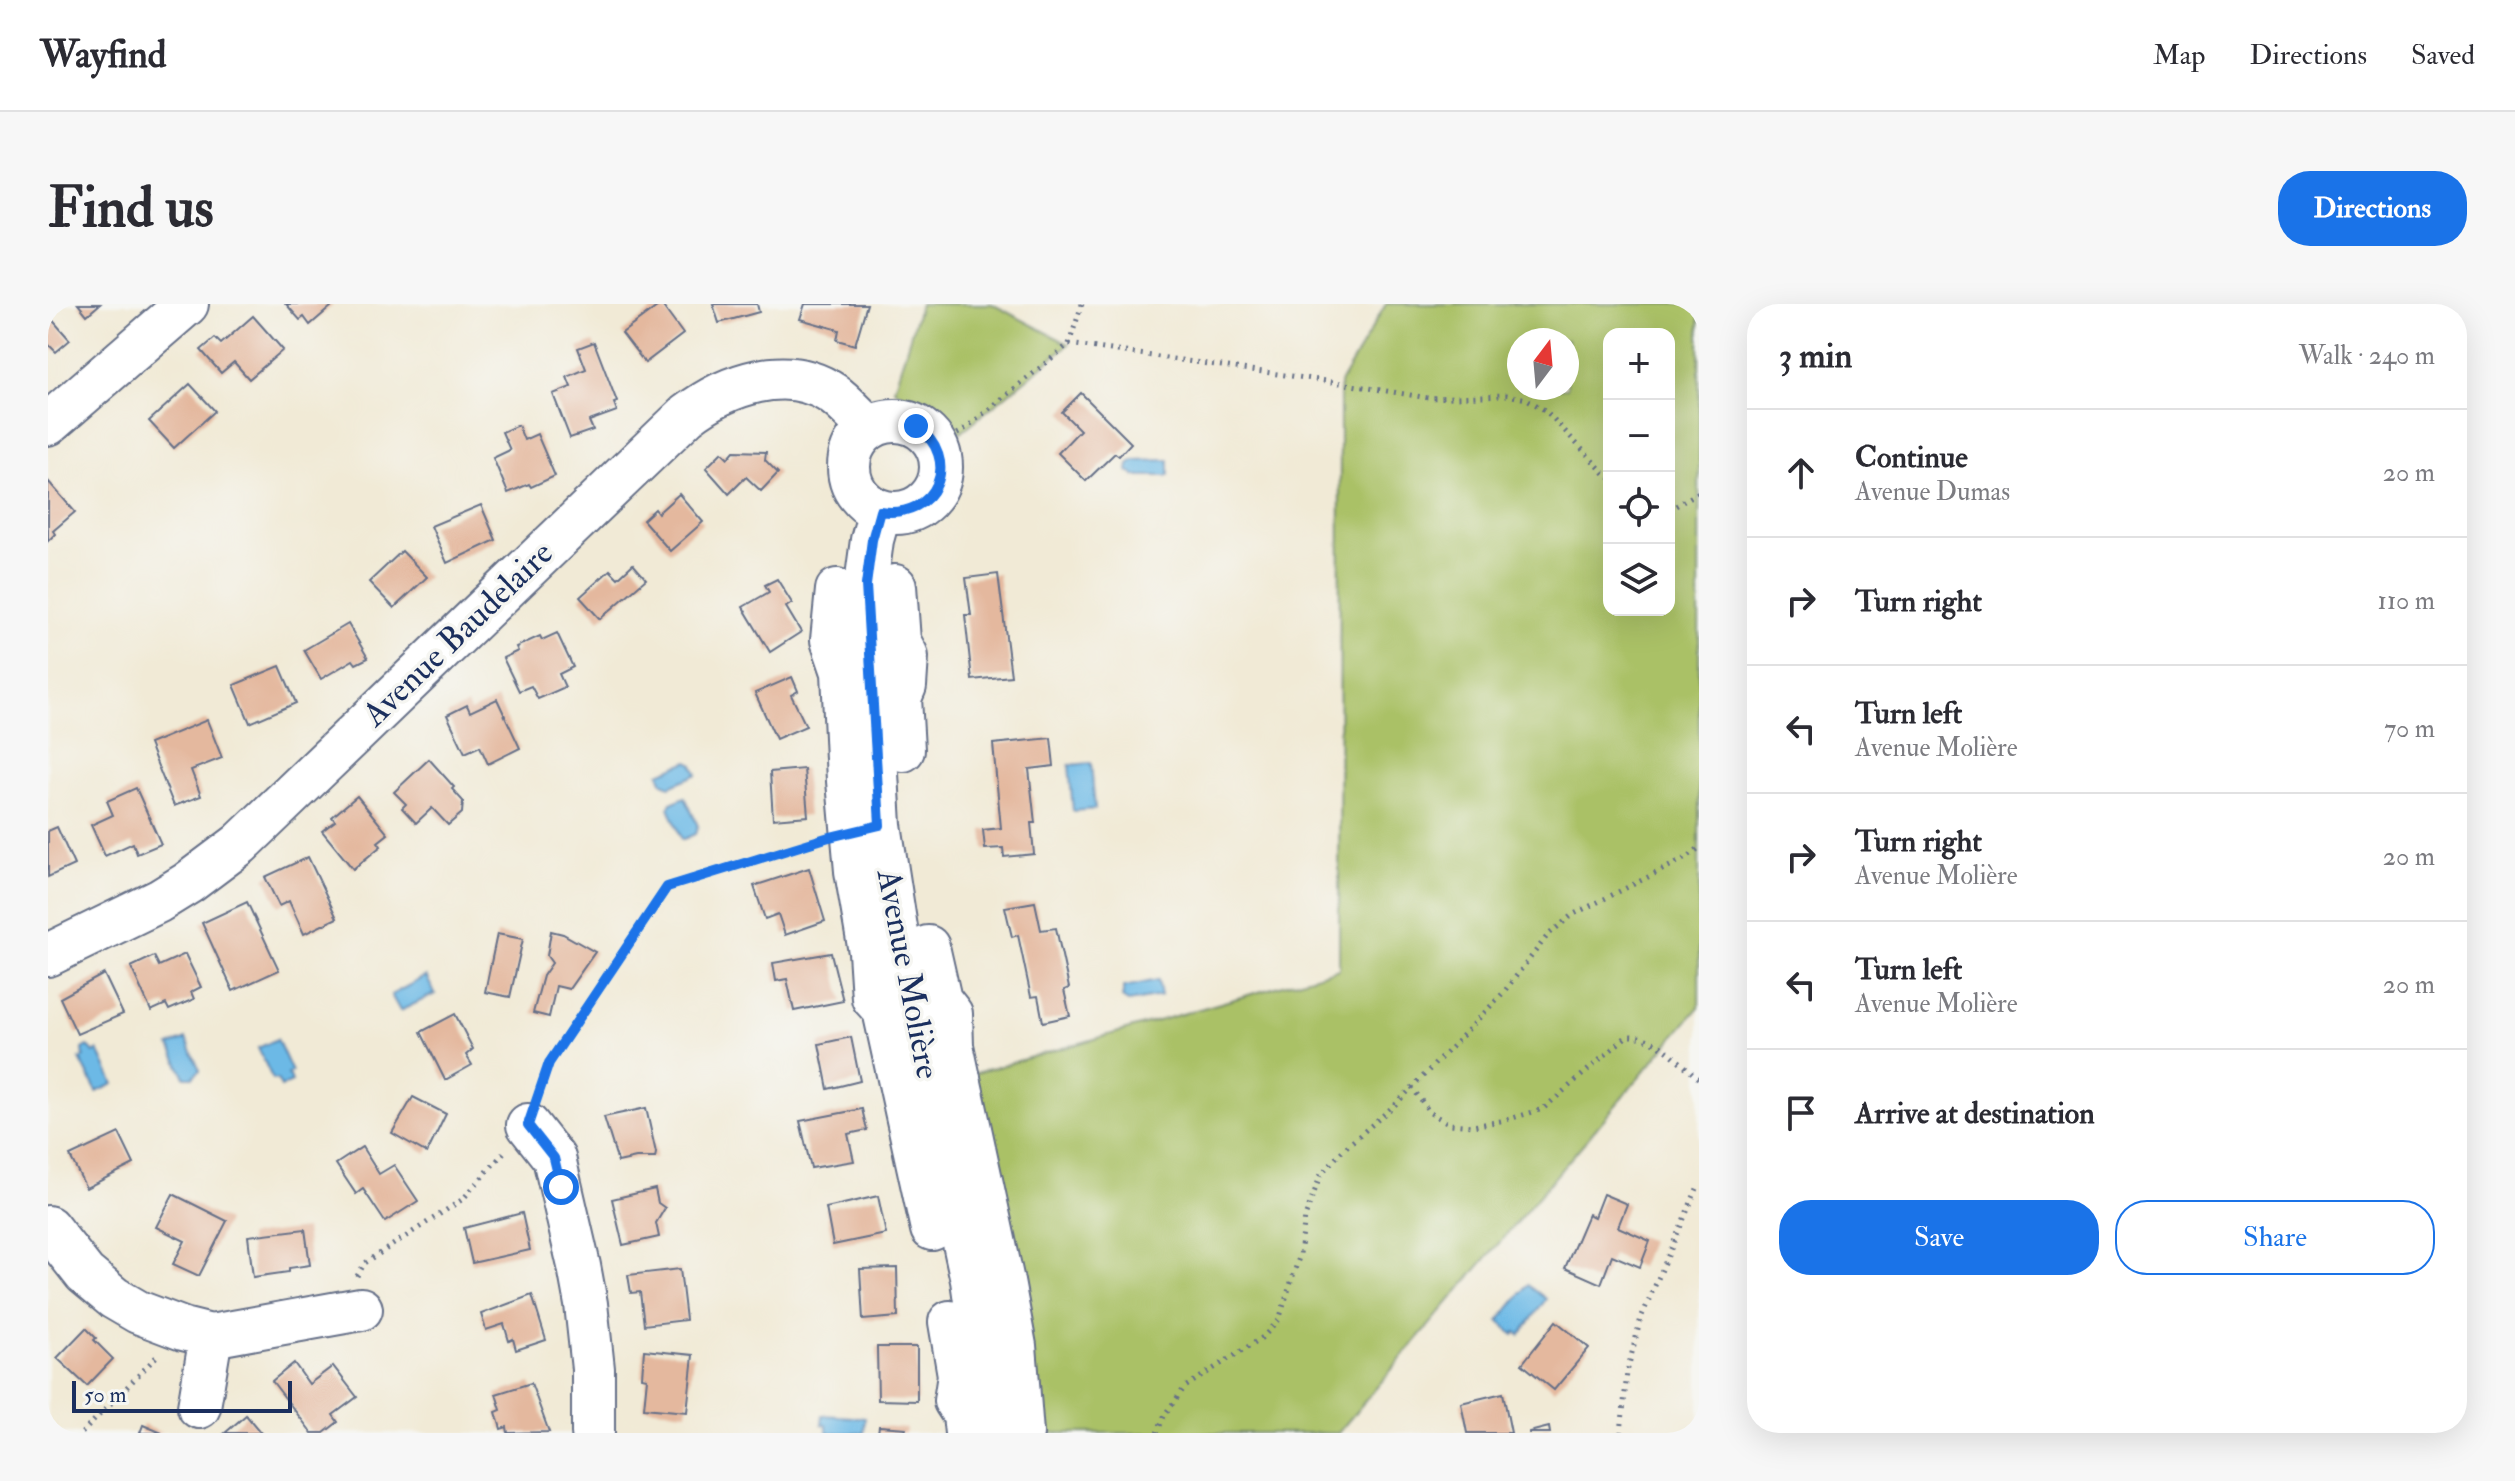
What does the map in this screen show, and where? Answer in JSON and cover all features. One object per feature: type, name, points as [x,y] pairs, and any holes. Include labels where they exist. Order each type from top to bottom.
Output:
[{"type":"street","points":[[48,424],[187,304]]},
{"type":"street","name":"Avenue Baudelaire","points":[[48,955],[159,901],[225,857],[437,657],[516,576],[706,400],[757,381],[773,379],[807,383],[834,395],[870,428]]},
{"type":"street","points":[[902,421],[927,434],[936,445],[940,475],[929,497],[917,507],[903,511],[880,511],[865,501],[850,478],[854,445],[870,428],[883,423],[902,421]]},
{"type":"street","name":"Avenue Molière","points":[[880,511],[867,566],[880,825],[896,928],[972,1280],[993,1423]]},
{"type":"street","points":[[895,586],[899,641],[843,672],[852,831],[873,970],[873,998],[912,1005]]},
{"type":"street","points":[[837,590],[832,640],[872,656]]},
{"type":"street","points":[[528,1125],[554,1158],[579,1266],[591,1355],[593,1433]]},
{"type":"street","points":[[48,1227],[73,1260],[106,1292],[138,1312],[197,1333],[361,1309]]},
{"type":"street","points":[[197,1333],[199,1407]]},
{"type":"path","points":[[936,445],[961,432],[1069,344],[1082,304]]},
{"type":"path","points":[[1069,344],[1428,398],[1507,395],[1527,399],[1546,411],[1603,472]]},
{"type":"path","points":[[1675,506],[1699,492]]},
{"type":"path","points":[[361,1309],[357,1274],[365,1263],[463,1199],[528,1125],[549,1063],[667,887],[852,831]]},
{"type":"path","points":[[1157,1433],[1165,1414],[1185,1387],[1263,1337],[1279,1320],[1300,1254],[1305,1217],[1321,1174],[1345,1148],[1412,1087],[1503,993],[1548,935],[1572,915],[1686,858],[1699,848]]},
{"type":"path","points":[[1412,1087],[1430,1113],[1450,1124],[1473,1126],[1506,1120],[1543,1109],[1627,1036],[1642,1036],[1658,1044],[1699,1079]]},
{"type":"path","points":[[1621,1433],[1627,1372],[1641,1318],[1699,1184]]},
{"type":"path","points":[[82,1433],[197,1333]]},
{"type":"green space","points":[[920,304],[992,304],[1069,344],[961,432],[894,389]]},
{"type":"green space","points":[[1386,304],[1699,304],[1699,1007],[1338,1433],[1018,1433],[969,1075],[1339,969],[1340,383]]},
{"type":"water","points":[[1169,460],[1169,476],[1135,476],[1128,471],[1134,461]]},
{"type":"water","points":[[688,761],[697,774],[670,786],[663,783],[659,773]]},
{"type":"water","points":[[1091,763],[1095,809],[1073,811],[1069,765]]},
{"type":"water","points":[[685,797],[698,826],[695,834],[682,840],[669,807]]},
{"type":"water","points":[[426,976],[435,994],[400,1011],[391,995]]},
{"type":"water","points":[[1158,980],[1161,996],[1128,1002],[1122,998],[1124,987]]},
{"type":"water","points":[[186,1039],[200,1070],[193,1077],[185,1077],[170,1046]]},
{"type":"water","points":[[277,1039],[292,1072],[288,1074],[292,1082],[281,1087],[277,1079],[273,1080],[258,1048]]},
{"type":"water","points":[[88,1046],[94,1053],[98,1050],[114,1084],[97,1092],[80,1059],[84,1057],[83,1049]]},
{"type":"water","points":[[1528,1285],[1546,1299],[1520,1335],[1516,1332],[1514,1335],[1499,1321]]},
{"type":"water","points":[[823,1415],[865,1418],[864,1433],[827,1433],[827,1425],[822,1424]]},
{"type":"building","points":[[78,304],[100,304],[87,315]]},
{"type":"building","points":[[286,304],[332,306],[310,325],[304,317],[300,320]]},
{"type":"building","points":[[661,304],[683,334],[645,363],[622,333]]},
{"type":"building","points":[[713,304],[757,304],[759,312],[719,323]]},
{"type":"building","points":[[805,304],[867,304],[855,345],[837,340],[839,330],[800,319]]},
{"type":"building","points":[[48,315],[70,340],[56,352],[48,344]]},
{"type":"building","points":[[253,316],[283,350],[249,379],[234,362],[221,373],[201,350],[215,338],[221,344]]},
{"type":"building","points":[[594,342],[617,402],[614,403],[617,411],[589,421],[593,430],[570,438],[553,394],[571,387],[567,377],[586,369],[578,348]]},
{"type":"building","points":[[190,384],[215,411],[174,448],[149,421]]},
{"type":"building","points":[[1081,393],[1131,443],[1119,456],[1115,453],[1086,481],[1058,453],[1080,430],[1062,412]]},
{"type":"building","points":[[518,425],[524,440],[537,434],[555,476],[508,493],[493,458],[510,450],[502,432]]},
{"type":"building","points":[[734,451],[766,452],[765,460],[778,473],[761,491],[746,477],[729,494],[706,468],[722,452],[728,458]]},
{"type":"building","points":[[48,481],[75,512],[53,531],[55,534],[48,541]]},
{"type":"building","points":[[679,494],[703,522],[670,551],[643,520],[655,509],[658,513]]},
{"type":"building","points":[[481,505],[496,540],[447,563],[431,526]]},
{"type":"building","points":[[402,551],[427,577],[394,608],[369,582]]},
{"type":"building","points":[[633,564],[646,579],[600,619],[580,597],[610,570],[618,578]]},
{"type":"building","points":[[998,574],[1011,676],[972,680],[965,615],[971,615],[966,578]]},
{"type":"building","points":[[777,579],[792,603],[786,607],[801,632],[770,652],[743,607],[769,592],[765,585]]},
{"type":"building","points":[[348,624],[368,658],[356,664],[353,660],[321,679],[304,650]]},
{"type":"building","points":[[557,633],[573,667],[559,674],[565,687],[538,699],[531,686],[519,691],[503,658],[518,651],[516,647],[540,636],[542,640]]},
{"type":"building","points":[[280,666],[296,703],[250,723],[234,685]]},
{"type":"building","points":[[792,677],[798,691],[791,695],[806,726],[776,739],[755,693]]},
{"type":"building","points":[[497,699],[520,748],[488,764],[480,746],[465,753],[447,715],[467,705],[470,712]]},
{"type":"building","points":[[207,720],[222,758],[191,770],[201,796],[174,806],[149,744]]},
{"type":"building","points":[[1051,738],[1054,766],[1029,769],[1035,823],[1031,823],[1034,854],[1004,857],[1003,848],[985,849],[983,830],[1001,828],[993,744]]},
{"type":"building","points":[[429,759],[463,801],[462,813],[448,825],[432,808],[416,823],[402,808],[406,804],[394,792]]},
{"type":"building","points":[[804,769],[808,816],[773,819],[770,772]]},
{"type":"building","points":[[136,788],[161,844],[137,854],[133,843],[105,856],[91,825],[113,815],[107,801]]},
{"type":"building","points":[[357,796],[388,834],[378,842],[381,846],[353,869],[322,831],[335,821],[332,817]]},
{"type":"building","points":[[57,827],[74,865],[48,877],[48,831]]},
{"type":"building","points":[[308,857],[337,918],[304,934],[289,901],[279,906],[265,877]]},
{"type":"building","points":[[809,868],[825,921],[785,935],[778,914],[765,919],[754,886]]},
{"type":"building","points":[[247,902],[279,970],[233,991],[202,923]]},
{"type":"building","points":[[1035,902],[1041,930],[1056,928],[1069,988],[1064,990],[1070,1016],[1043,1022],[1038,996],[1031,997],[1018,935],[1012,937],[1005,907]]},
{"type":"building","points":[[551,931],[563,934],[595,952],[569,989],[556,986],[549,1017],[533,1013],[543,976],[552,963],[547,956]]},
{"type":"building","points":[[497,934],[523,939],[510,997],[485,992]]},
{"type":"building","points":[[831,953],[843,1001],[794,1011],[787,979],[776,981],[773,963]]},
{"type":"building","points":[[185,954],[201,987],[191,992],[194,999],[169,1010],[166,1004],[151,1011],[131,967],[154,956],[159,966]]},
{"type":"building","points":[[104,974],[123,1014],[77,1034],[60,998]]},
{"type":"building","points":[[455,1014],[473,1049],[466,1055],[472,1065],[445,1080],[421,1032]]},
{"type":"building","points":[[851,1037],[860,1081],[828,1089],[819,1044]]},
{"type":"building","points":[[413,1097],[446,1114],[427,1153],[392,1133]]},
{"type":"building","points":[[646,1108],[655,1158],[618,1162],[604,1117]]},
{"type":"building","points":[[862,1109],[867,1130],[848,1134],[854,1161],[811,1168],[800,1121]]},
{"type":"building","points":[[119,1133],[134,1164],[86,1188],[70,1156]]},
{"type":"building","points":[[362,1147],[379,1174],[394,1165],[418,1201],[385,1222],[363,1189],[356,1194],[336,1164]]},
{"type":"building","points":[[655,1189],[658,1203],[665,1208],[656,1223],[659,1237],[623,1245],[612,1199]]},
{"type":"building","points":[[173,1194],[227,1221],[199,1276],[173,1264],[185,1241],[156,1227]]},
{"type":"building","points":[[1603,1194],[1627,1204],[1618,1227],[1650,1241],[1640,1267],[1612,1255],[1601,1284],[1565,1268],[1588,1214],[1594,1217]]},
{"type":"building","points":[[878,1196],[886,1234],[833,1245],[826,1208]]},
{"type":"building","points":[[522,1213],[530,1250],[472,1263],[464,1228]]},
{"type":"building","points":[[305,1229],[310,1265],[289,1268],[289,1272],[253,1277],[248,1236]]},
{"type":"building","points":[[897,1268],[898,1317],[863,1320],[860,1269]]},
{"type":"building","points":[[680,1269],[686,1320],[644,1325],[640,1292],[631,1293],[628,1275]]},
{"type":"building","points":[[532,1295],[546,1340],[516,1350],[513,1339],[509,1341],[504,1324],[486,1330],[481,1314]]},
{"type":"building","points":[[1556,1321],[1589,1348],[1554,1390],[1522,1364]]},
{"type":"building","points":[[86,1328],[113,1359],[87,1386],[57,1358]]},
{"type":"building","points":[[877,1347],[917,1347],[917,1401],[878,1400]]},
{"type":"building","points":[[644,1350],[693,1355],[687,1412],[644,1408],[647,1378],[642,1377]]},
{"type":"building","points":[[294,1363],[309,1384],[333,1366],[357,1397],[333,1415],[338,1422],[324,1433],[312,1433],[272,1381]]},
{"type":"building","points":[[531,1383],[549,1432],[508,1433],[507,1427],[501,1429],[496,1412],[501,1410],[496,1394]]},
{"type":"building","points":[[1503,1393],[1511,1433],[1467,1433],[1461,1403]]},
{"type":"building","points":[[246,1415],[261,1433],[225,1433]]},
{"type":"building","points":[[143,1425],[162,1433],[140,1433]]},
{"type":"building","points":[[879,1426],[906,1428],[905,1433],[878,1433]]},
{"type":"building","points":[[1549,1427],[1550,1433],[1529,1433],[1529,1432]]},
{"type":"route","points":[[561,1187],[554,1158],[528,1125],[549,1063],[667,887],[826,838],[880,825],[867,566],[880,511],[893,513],[917,507],[929,497],[938,482],[940,459],[936,445],[916,426]]}]
